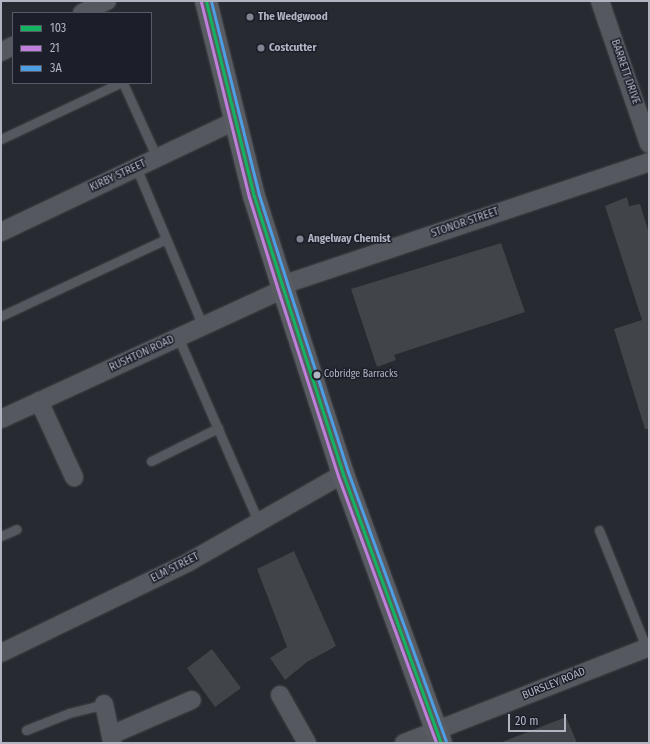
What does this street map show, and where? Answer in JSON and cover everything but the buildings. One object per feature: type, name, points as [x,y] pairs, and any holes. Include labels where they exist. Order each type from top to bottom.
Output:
[{"type":"main road","points":[[206,1],[254,196],[282,287],[343,474],[439,737]]},
{"type":"street","points":[[86,9],[107,1]]},
{"type":"street","name":"BARRETT DRIVE","points":[[600,1],[649,144]]},
{"type":"street","points":[[1,52],[12,46]]},
{"type":"street","name":"KIRBY STREET","points":[[1,232],[235,121]]},
{"type":"street","name":"STONOR STREET","points":[[282,287],[649,162]]},
{"type":"street","name":"RUSHTON ROAD","points":[[1,418],[203,326],[282,287]]},
{"type":"street","points":[[39,401],[74,477]]},
{"type":"street","name":"ELM STREET","points":[[1,653],[187,563],[343,474]]},
{"type":"street","name":"BURSLEY ROAD","points":[[404,743],[439,737],[648,647]]},
{"type":"street","points":[[280,695],[307,743]]},
{"type":"street","points":[[104,704],[112,739],[192,700]]},
{"type":"lane","points":[[1,139],[119,84]]},
{"type":"lane","points":[[121,84],[157,158]]},
{"type":"lane","points":[[136,167],[203,326]]},
{"type":"lane","points":[[1,316],[166,239]]},
{"type":"lane","points":[[178,337],[259,523]]},
{"type":"lane","points":[[151,461],[218,428]]},
{"type":"lane","points":[[1,536],[17,529]]},
{"type":"lane","points":[[599,530],[648,647]]},
{"type":"lane","points":[[26,730],[69,713],[104,704]]},
{"type":"transit line","name":"103","points":[[206,1],[254,196],[282,285],[343,474],[441,743]]},
{"type":"transit line","name":"3A","points":[[211,1],[259,195],[348,472],[446,741]]},
{"type":"transit line","name":"21","points":[[201,2],[249,197],[277,287],[338,476],[436,743]]},
{"type":"place","name":"The Wedgwood","points":[[250,17]]},
{"type":"place","name":"Costcutter","points":[[261,48]]},
{"type":"place","name":"Angelway Chemist","points":[[300,239]]},
{"type":"place","name":"Cobridge Barracks","points":[[317,375]]}]
